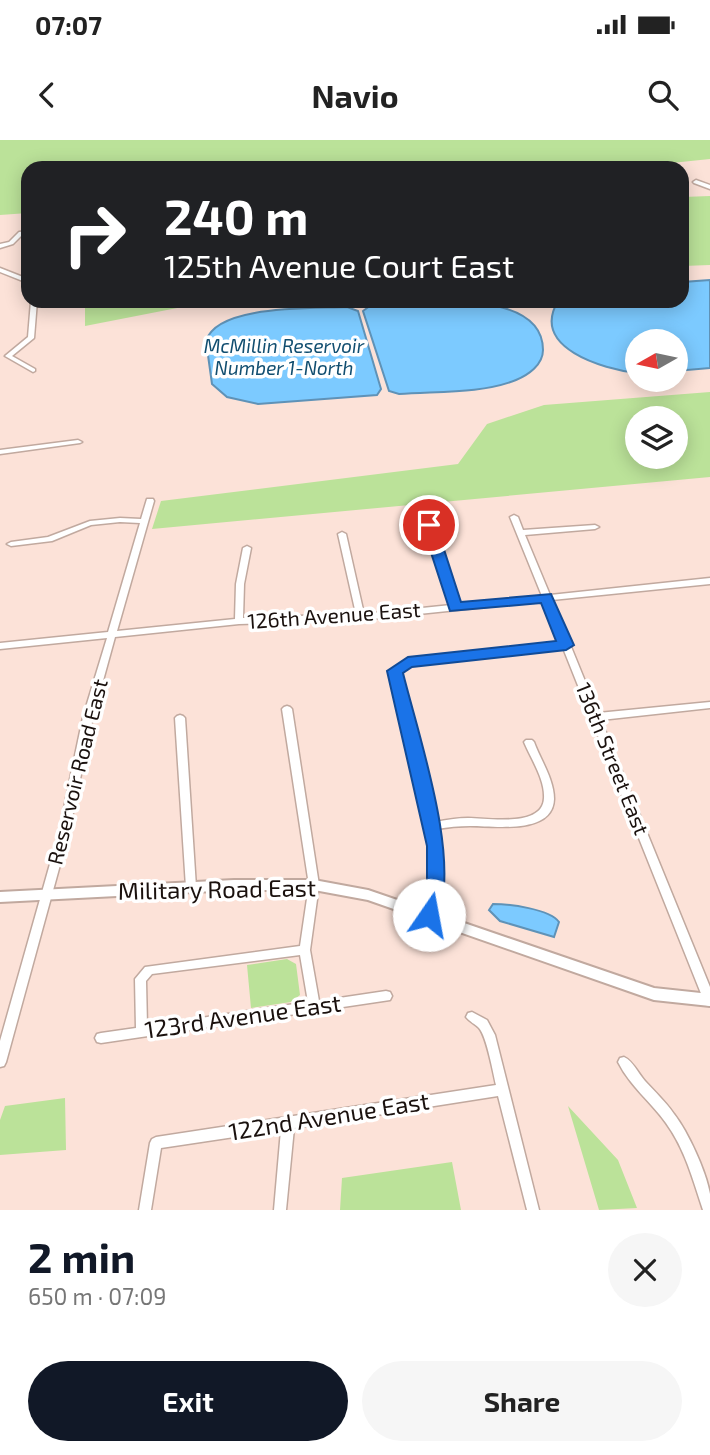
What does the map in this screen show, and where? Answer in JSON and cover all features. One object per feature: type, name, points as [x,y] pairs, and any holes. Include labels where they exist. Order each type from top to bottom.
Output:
[{"type":"main road","name":"Military Road East","points":[[0,897],[191,887],[314,885],[368,895],[654,994],[710,1000]]},
{"type":"street","points":[[696,182],[710,187]]},
{"type":"street","points":[[0,246],[11,243],[21,233]]},
{"type":"street","points":[[0,270],[21,278]]},
{"type":"street","points":[[0,359],[25,346],[32,336],[34,308]]},
{"type":"street","points":[[8,356],[33,370]]},
{"type":"street","points":[[0,452],[78,442]]},
{"type":"street","name":"Reservoir Road East","points":[[0,1062],[2,1043],[47,895],[85,731],[150,501]]},
{"type":"street","name":"136th Street East","points":[[514,517],[710,1000]]},
{"type":"street","points":[[11,544],[49,539],[90,523],[145,521]]},
{"type":"street","points":[[429,525],[456,607]]},
{"type":"street","points":[[520,533],[595,527]]},
{"type":"street","points":[[342,534],[361,617]]},
{"type":"street","points":[[239,621],[240,584],[247,548]]},
{"type":"street","name":"126th Avenue East","points":[[0,646],[239,621],[361,617],[710,582]]},
{"type":"street","points":[[429,915],[438,868],[432,825],[393,675],[398,667],[408,662],[566,645]]},
{"type":"street","points":[[595,717],[710,705]]},
{"type":"street","points":[[288,709],[314,885],[305,950],[314,1007]]},
{"type":"street","points":[[180,718],[191,887]]},
{"type":"street","points":[[432,825],[529,822],[545,812],[548,794],[529,742]]},
{"type":"street","points":[[142,1032],[140,979],[144,974],[305,950]]},
{"type":"street","name":"123rd Avenue East","points":[[101,1038],[386,996]]},
{"type":"street","points":[[472,1017],[482,1024],[489,1035],[533,1210]]},
{"type":"street","points":[[624,1062],[637,1084],[657,1102],[680,1134],[709,1210]]},
{"type":"street","name":"122nd Avenue East","points":[[145,1210],[156,1143],[502,1090]]},
{"type":"street","points":[[280,1210],[288,1123]]},
{"type":"green space","points":[[0,140],[710,140],[710,159],[689,161],[21,161],[21,214],[0,215]]},
{"type":"green space","points":[[710,196],[710,265],[689,266],[689,197]]},
{"type":"green space","points":[[85,308],[177,308],[85,326]]},
{"type":"green space","points":[[710,392],[710,477],[152,529],[161,501],[458,464],[487,424],[544,405]]},
{"type":"green space","points":[[287,959],[296,964],[300,995],[291,1002],[251,1008],[247,965]]},
{"type":"green space","points":[[65,1098],[66,1150],[0,1155],[0,1120],[5,1106]]},
{"type":"green space","points":[[568,1106],[618,1160],[637,1208],[599,1210]]},
{"type":"green space","points":[[452,1162],[461,1210],[340,1210],[342,1178]]},
{"type":"water","points":[[710,280],[710,368],[688,370],[688,329],[625,329],[625,371],[606,367],[574,353],[562,343],[554,332],[552,317],[555,308],[689,308],[689,282]]},
{"type":"water","name":"McMillin Reservoir Number 1-North","points":[[350,308],[358,311],[381,389],[377,395],[258,404],[227,397],[212,384],[206,341],[214,329],[228,320],[247,315],[291,309]]},
{"type":"water","points":[[367,308],[504,308],[530,321],[539,333],[542,355],[534,369],[521,378],[488,388],[399,394],[389,391],[363,311]]},
{"type":"water","points":[[493,904],[529,908],[554,917],[559,922],[554,937],[500,921],[489,910]]},
{"type":"route","points":[[429,525],[456,607],[546,597],[566,645],[408,662],[395,671],[393,675],[436,846],[438,868],[429,915]]}]
